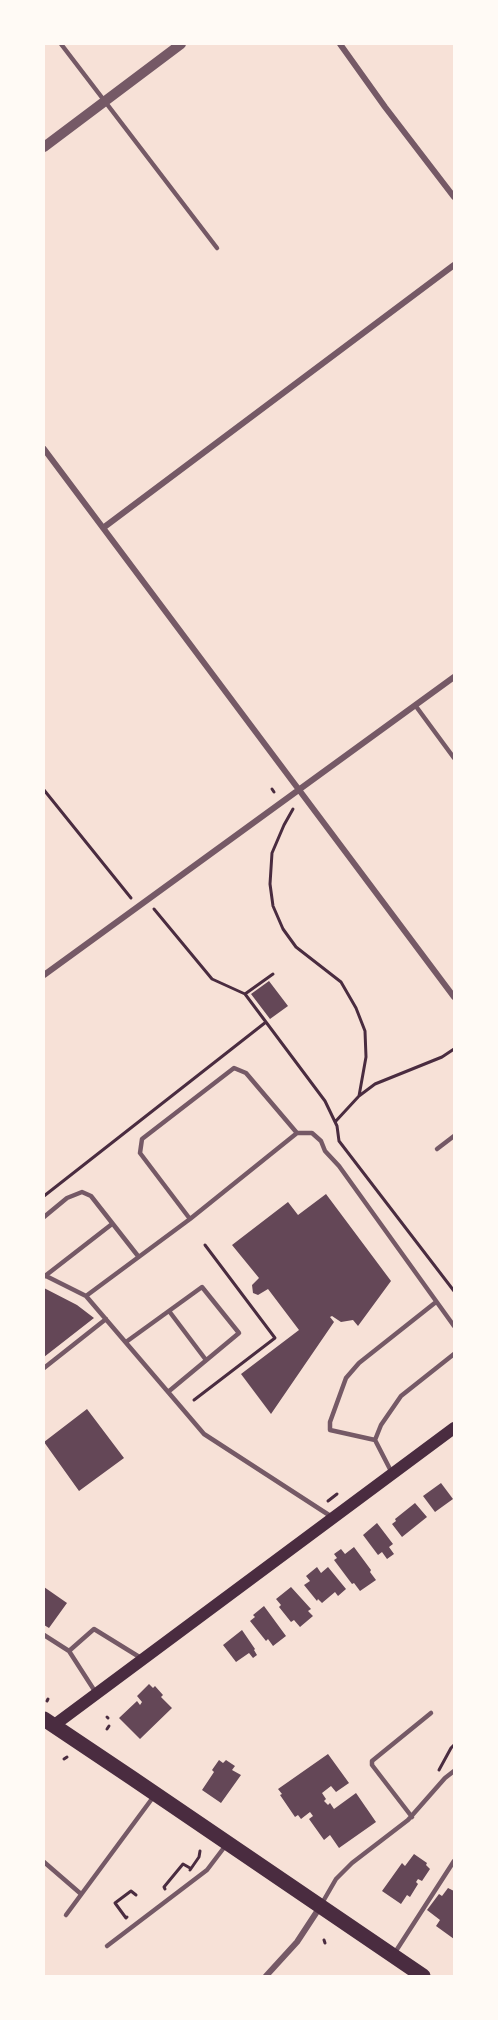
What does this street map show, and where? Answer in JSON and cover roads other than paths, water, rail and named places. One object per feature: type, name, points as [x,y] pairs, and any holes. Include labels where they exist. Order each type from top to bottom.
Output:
[{"type":"main road","points":[[423,1977],[156,1793],[47,1726],[96,1693],[454,1428]]},
{"type":"street","points":[[44,147],[181,44]]},
{"type":"street","points":[[340,44],[454,197]]},
{"type":"street","points":[[103,528],[454,265]]},
{"type":"street","points":[[44,449],[454,997]]},
{"type":"street","points":[[44,975],[454,676]]},
{"type":"street","points":[[266,1977],[297,1942],[320,1907]]},
{"type":"lane","points":[[61,44],[217,248]]},
{"type":"lane","points":[[415,705],[454,758]]},
{"type":"lane","points":[[190,1219],[140,1153],[142,1139],[234,1068],[246,1072],[297,1133]]},
{"type":"lane","points":[[86,1296],[190,1219],[297,1133],[312,1133],[321,1141],[325,1151],[339,1166],[454,1326]]},
{"type":"lane","points":[[436,1149],[454,1136]]},
{"type":"lane","points":[[44,1217],[67,1198],[82,1192],[91,1196],[138,1256]]},
{"type":"lane","points":[[112,1224],[44,1276],[86,1296],[204,1434],[333,1518]]},
{"type":"lane","points":[[126,1342],[202,1287],[239,1333],[168,1392]]},
{"type":"lane","points":[[375,1440],[330,1430],[330,1422],[346,1378],[359,1363],[436,1302]]},
{"type":"lane","points":[[169,1311],[206,1360]]},
{"type":"lane","points":[[44,1368],[106,1319]]},
{"type":"lane","points":[[392,1474],[375,1440],[381,1425],[400,1396],[454,1354]]},
{"type":"lane","points":[[69,1651],[94,1629],[141,1659]]},
{"type":"lane","points":[[44,1635],[69,1651],[96,1693]]},
{"type":"lane","points":[[411,1817],[372,1765],[372,1761],[431,1713]]},
{"type":"lane","points":[[320,1907],[336,1879],[352,1863],[411,1817],[444,1778],[454,1771]]},
{"type":"lane","points":[[66,1915],[156,1793]]},
{"type":"lane","points":[[107,1946],[207,1870],[228,1843]]},
{"type":"lane","points":[[393,1956],[454,1861]]},
{"type":"lane","points":[[44,1862],[81,1894]]}]
